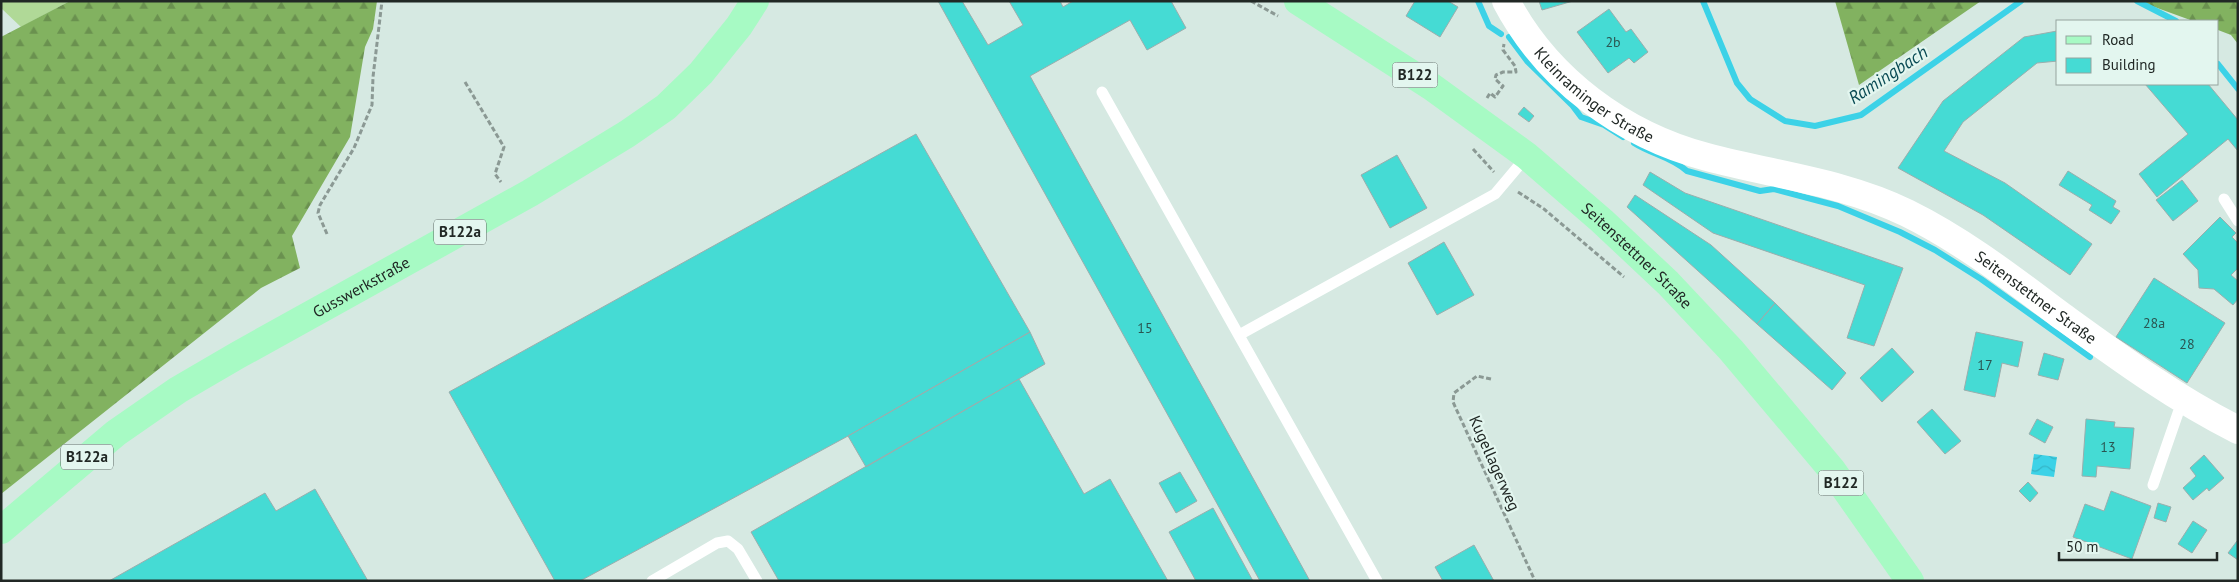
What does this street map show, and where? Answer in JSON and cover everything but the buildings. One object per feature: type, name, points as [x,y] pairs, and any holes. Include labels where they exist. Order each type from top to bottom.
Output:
[{"type":"main road","name":"Gusswerkstraße","points":[[722,47],[737,1]]},
{"type":"main road","name":"Gusswerkstraße","points":[[1,530],[116,434],[178,390],[530,193],[627,134],[666,107],[686,89],[722,47],[755,1]]},
{"type":"main road","name":"Kleinraminger Straße","points":[[1506,1],[1531,38],[1556,69],[1594,103],[1625,124],[1650,137],[1706,157]]},
{"type":"main road","name":"Seitenstettner Straße","points":[[1292,11],[1432,87],[1527,156],[1602,221],[1668,283],[1731,350],[1832,470],[1910,581]]},
{"type":"main road","name":"Seitenstettner Straße","points":[[1706,157],[1830,185],[1906,213],[1989,261],[2133,368],[2186,402],[2238,430]]},
{"type":"lane","points":[[1102,92],[1377,581]]},
{"type":"lane","points":[[1239,335],[1495,194],[1527,156]]},
{"type":"lane","points":[[2224,199],[2238,221]]},
{"type":"lane","points":[[2153,485],[2178,413],[2186,402]]},
{"type":"lane","points":[[652,581],[717,543],[728,541],[738,549],[757,581]]},
{"type":"path","points":[[327,234],[318,213],[320,205],[354,148],[372,105],[373,77],[382,1]]},
{"type":"path","points":[[1252,1],[1292,11]]},
{"type":"path","points":[[1496,97],[1503,86],[1495,79],[1496,75],[1503,72],[1516,72],[1515,66],[1503,50],[1506,38]]},
{"type":"path","points":[[465,82],[504,146],[495,174],[503,186]]},
{"type":"path","points":[[1471,146],[1504,183],[1544,209],[1628,281]]},
{"type":"path","name":"Kugellagerweg","points":[[1491,379],[1477,376],[1454,393],[1453,402],[1535,581]]},
{"type":"green space","points":[[1,1],[70,1],[21,27],[1,8]]},
{"type":"green space","points":[[70,1],[377,1],[373,29],[365,47],[350,137],[292,236],[300,268],[261,288],[1,494],[1,37]]},
{"type":"green space","points":[[1835,1],[1981,1],[1859,85]]},
{"type":"green space","points":[[2138,1],[2238,1],[2238,44],[2231,35],[2219,30],[2219,20],[2190,20]]},
{"type":"water","points":[[2034,454],[2057,457],[2054,477],[2031,474]]},
{"type":"waterway","points":[[1478,1],[1489,26],[1501,34]]},
{"type":"waterway","name":"Ramingbach","points":[[1703,1],[1737,83],[1750,99],[1785,121],[1815,126],[1861,115],[2021,1]]},
{"type":"waterway","name":"Ramingbach","points":[[2137,1],[2174,20]]},
{"type":"waterway","points":[[1509,37],[1527,61],[1572,105],[1581,117],[1604,125],[1623,137]]},
{"type":"waterway","name":"Ramingbach","points":[[2219,65],[2238,89]]},
{"type":"waterway","points":[[1634,143],[1675,162],[1687,171],[1760,191],[1774,189],[1838,206],[1900,232],[1935,250],[1981,279],[2090,357]]}]
